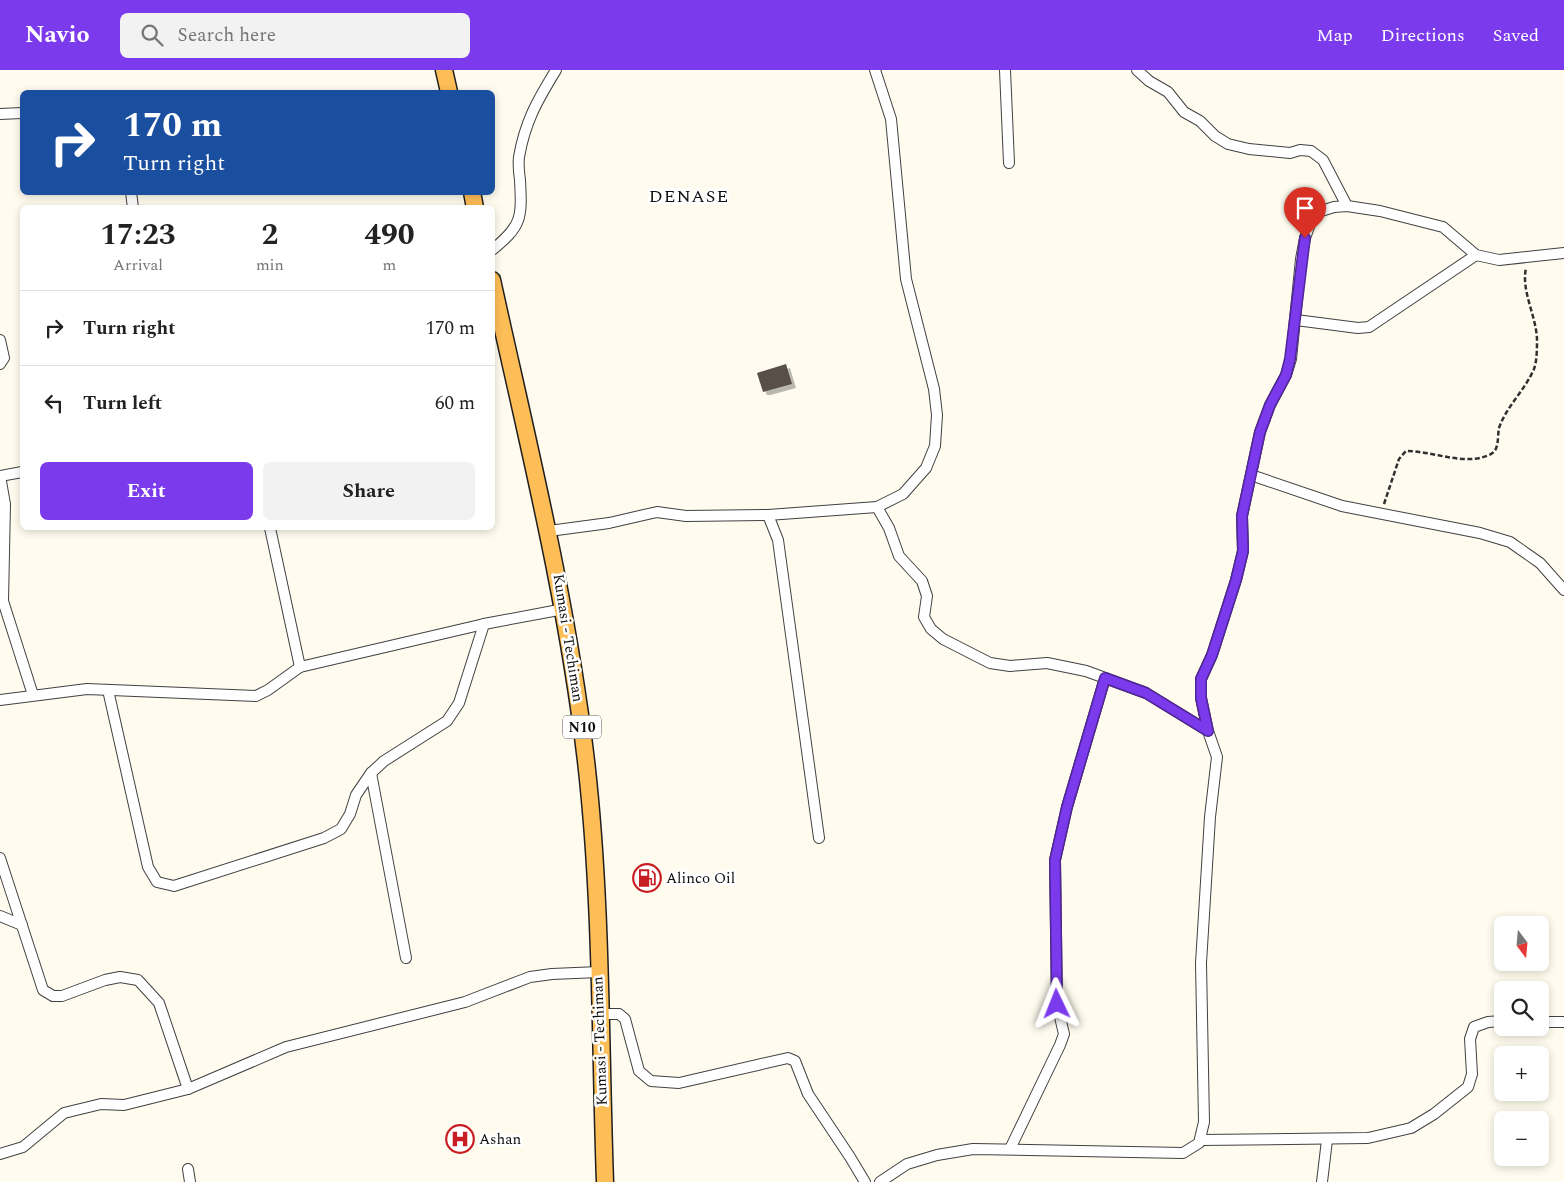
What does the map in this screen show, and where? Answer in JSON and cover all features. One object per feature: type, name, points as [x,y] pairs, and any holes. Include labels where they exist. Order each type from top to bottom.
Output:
[{"type":"highway","points":[[444,70],[449,90]]},
{"type":"highway","name":"Kumasi - Techiman","points":[[496,318],[549,531],[564,609],[586,762],[595,873],[605,1182]]},
{"type":"street","points":[[495,248],[512,234],[520,218],[521,203],[518,160],[527,120],[556,70]]},
{"type":"street","points":[[549,531],[609,523],[657,512],[686,516],[768,515],[877,507],[903,494],[926,468],[935,446],[937,415],[932,380],[906,279],[891,119],[875,70]]},
{"type":"street","points":[[1005,70],[1010,163]]},
{"type":"street","points":[[1137,70],[1149,82],[1168,92],[1184,112],[1200,121],[1215,136],[1228,144],[1249,149],[1290,153],[1300,150],[1310,151],[1323,160],[1347,206]]},
{"type":"street","points":[[0,114],[20,113]]},
{"type":"street","points":[[880,1182],[907,1164],[936,1155],[973,1149],[1183,1153],[1200,1144],[1204,1122],[1201,963],[1210,826],[1217,757],[1208,731],[1201,698],[1201,679],[1212,655],[1236,580],[1243,551],[1242,516],[1260,432],[1270,405],[1286,375],[1296,320],[1301,259],[1311,221],[1318,212],[1334,207],[1347,206],[1380,211],[1443,227],[1476,255],[1499,260],[1528,259],[1564,254]]},
{"type":"street","points":[[1296,320],[1358,328],[1369,327],[1476,255]]},
{"type":"street","points":[[0,340],[4,358],[0,364]]},
{"type":"street","points":[[20,472],[0,476],[5,504],[1,600],[33,694]]},
{"type":"street","points":[[1251,475],[1342,506],[1480,533],[1510,542],[1540,563],[1564,590]]},
{"type":"street","points":[[877,507],[889,528],[899,556],[922,581],[926,596],[924,617],[931,630],[943,639],[990,663],[1010,666],[1047,663],[1086,671],[1146,693],[1208,731]]},
{"type":"street","points":[[768,515],[778,540],[820,838]]},
{"type":"street","points":[[270,530],[300,667]]},
{"type":"street","points":[[0,700],[33,694],[87,689],[256,696],[268,690],[300,667],[484,624],[564,609]]},
{"type":"street","points":[[108,690],[148,867],[157,882],[174,886],[324,838],[341,829],[350,814],[356,795],[371,773],[384,761],[447,721],[459,702],[484,624]]},
{"type":"street","points":[[1010,1149],[1064,1034],[1057,1004],[1055,860],[1067,807],[1105,678]]},
{"type":"street","points":[[371,773],[406,958]]},
{"type":"street","points":[[0,858],[43,990],[53,996],[62,996],[105,980],[120,977],[138,980],[159,1002],[188,1089]]},
{"type":"street","points":[[0,916],[22,925]]},
{"type":"street","points":[[0,1154],[23,1147],[64,1113],[102,1104],[124,1105],[188,1089],[286,1047],[465,1002],[530,977],[598,972]]},
{"type":"street","points":[[600,1014],[619,1014],[625,1019],[639,1071],[651,1081],[678,1083],[788,1058],[795,1062],[808,1094],[850,1157],[864,1182]]},
{"type":"street","points":[[1200,1140],[1328,1140],[1368,1138],[1396,1133],[1434,1114],[1468,1087],[1472,1074],[1470,1039],[1474,1027],[1494,1022]]},
{"type":"street","points":[[1549,1022],[1564,1022]]},
{"type":"street","points":[[1322,1182],[1328,1140]]},
{"type":"street","points":[[188,1169],[190,1182]]},
{"type":"path","points":[[1381,513],[1399,459],[1406,451],[1475,459],[1491,455],[1497,448],[1499,429],[1503,420],[1523,391],[1535,367],[1537,337],[1526,284],[1525,273],[1528,259]]},
{"type":"building","points":[[786,364],[792,384],[763,392],[757,373]]},
{"type":"place","name":"Alinco Oil","points":[[647,878]]},
{"type":"place","name":"Ashan","points":[[460,1139]]},
{"type":"district","name":"DENASE","points":[[689,196]]},
{"type":"route","points":[[1057,1004],[1055,860],[1067,807],[1105,678],[1146,693],[1208,731],[1201,698],[1201,679],[1212,655],[1236,580],[1243,551],[1242,516],[1260,432],[1270,405],[1286,375],[1290,359],[1294,342],[1301,259],[1305,238]]}]
